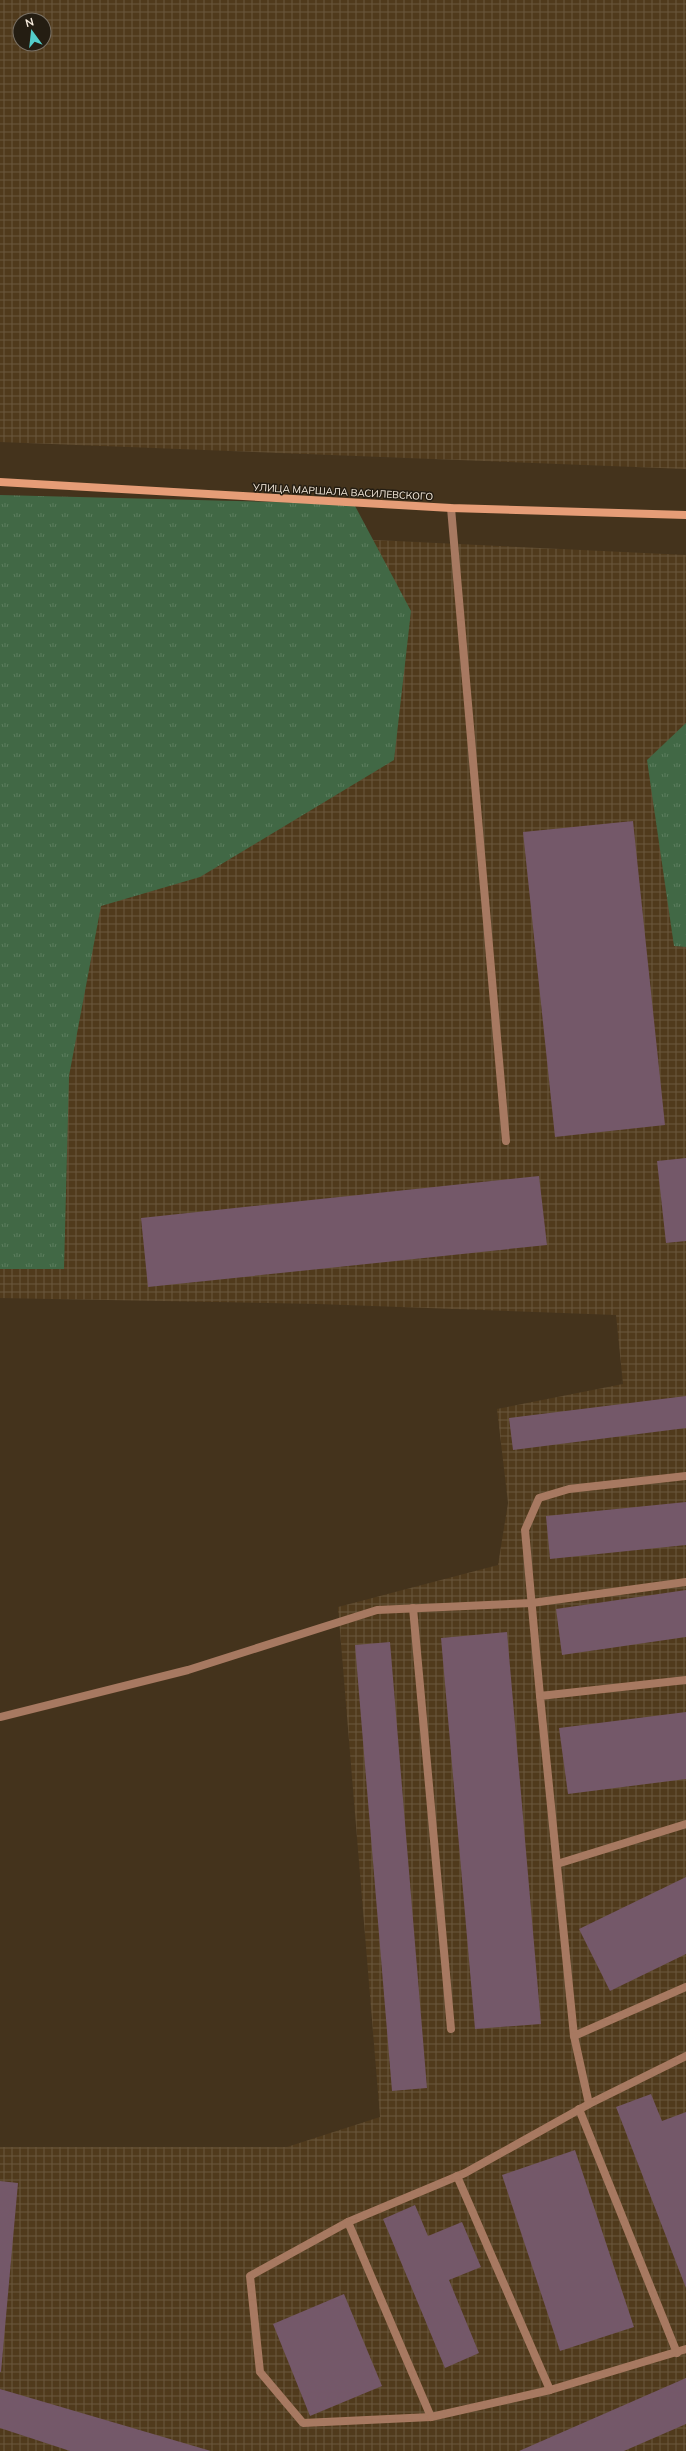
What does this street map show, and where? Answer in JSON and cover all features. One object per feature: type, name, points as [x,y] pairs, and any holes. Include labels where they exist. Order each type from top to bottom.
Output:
[{"type":"street","name":"УЛИЦА МАРШАЛА ВАСИЛЕВСКОГО","points":[[0,482],[451,508],[686,515]]},
{"type":"lane","points":[[451,508],[506,1141]]},
{"type":"lane","points":[[589,2104],[574,2036],[525,1530],[539,1498],[569,1489],[686,1476]]},
{"type":"lane","points":[[0,1717],[188,1670],[377,1610],[532,1603],[686,1582]]},
{"type":"lane","points":[[413,1608],[451,2029]]},
{"type":"lane","points":[[540,1696],[686,1680]]},
{"type":"lane","points":[[557,1864],[686,1824]]},
{"type":"lane","points":[[574,2036],[686,1987]]},
{"type":"lane","points":[[686,2056],[578,2109],[457,2176],[348,2222],[250,2276],[260,2372],[302,2423],[431,2417],[550,2390],[677,2353],[686,2349]]},
{"type":"lane","points":[[578,2109],[677,2353]]},
{"type":"lane","points":[[457,2176],[550,2390]]},
{"type":"lane","points":[[348,2222],[431,2417]]},
{"type":"shaded area","points":[[0,0],[686,0],[686,469],[0,442]]},
{"type":"shaded area","points":[[0,522],[686,555],[686,2451],[0,2451],[0,2147],[287,2147],[380,2117],[338,1607],[498,1565],[508,1503],[497,1409],[623,1384],[616,1315],[318,1304],[0,1298]]},
{"type":"green space","points":[[0,495],[354,504],[411,611],[394,760],[200,877],[101,906],[69,1076],[64,1269],[0,1269]]},
{"type":"green space","points":[[686,723],[686,947],[674,946],[647,760]]},
{"type":"building","points":[[633,821],[665,1125],[555,1137],[523,832]]},
{"type":"building","points":[[686,1158],[686,1241],[666,1243],[657,1161]]},
{"type":"building","points":[[539,1176],[547,1245],[148,1287],[141,1218]]},
{"type":"building","points":[[686,1396],[686,1428],[513,1450],[509,1418]]},
{"type":"building","points":[[686,1502],[686,1545],[550,1559],[546,1516]]},
{"type":"building","points":[[686,1590],[686,1637],[562,1655],[556,1609]]},
{"type":"building","points":[[507,1632],[541,2024],[475,2029],[441,1638]]},
{"type":"building","points":[[390,1642],[427,2088],[392,2091],[355,1645]]},
{"type":"building","points":[[686,1712],[686,1779],[568,1794],[559,1728]]},
{"type":"building","points":[[686,1877],[686,1954],[610,1991],[579,1929]]},
{"type":"building","points":[[651,2094],[662,2121],[686,2112],[686,2288],[616,2107]]},
{"type":"building","points":[[575,2150],[634,2327],[560,2351],[502,2175]]},
{"type":"building","points":[[0,2181],[18,2183],[1,2372],[0,2372]]},
{"type":"building","points":[[415,2205],[428,2236],[462,2222],[481,2267],[449,2280],[479,2353],[445,2368],[383,2219]]},
{"type":"building","points":[[344,2294],[382,2386],[310,2416],[273,2324]]},
{"type":"building","points":[[686,2378],[686,2424],[624,2451],[519,2451]]},
{"type":"building","points":[[0,2389],[211,2451],[70,2451],[0,2428]]}]
